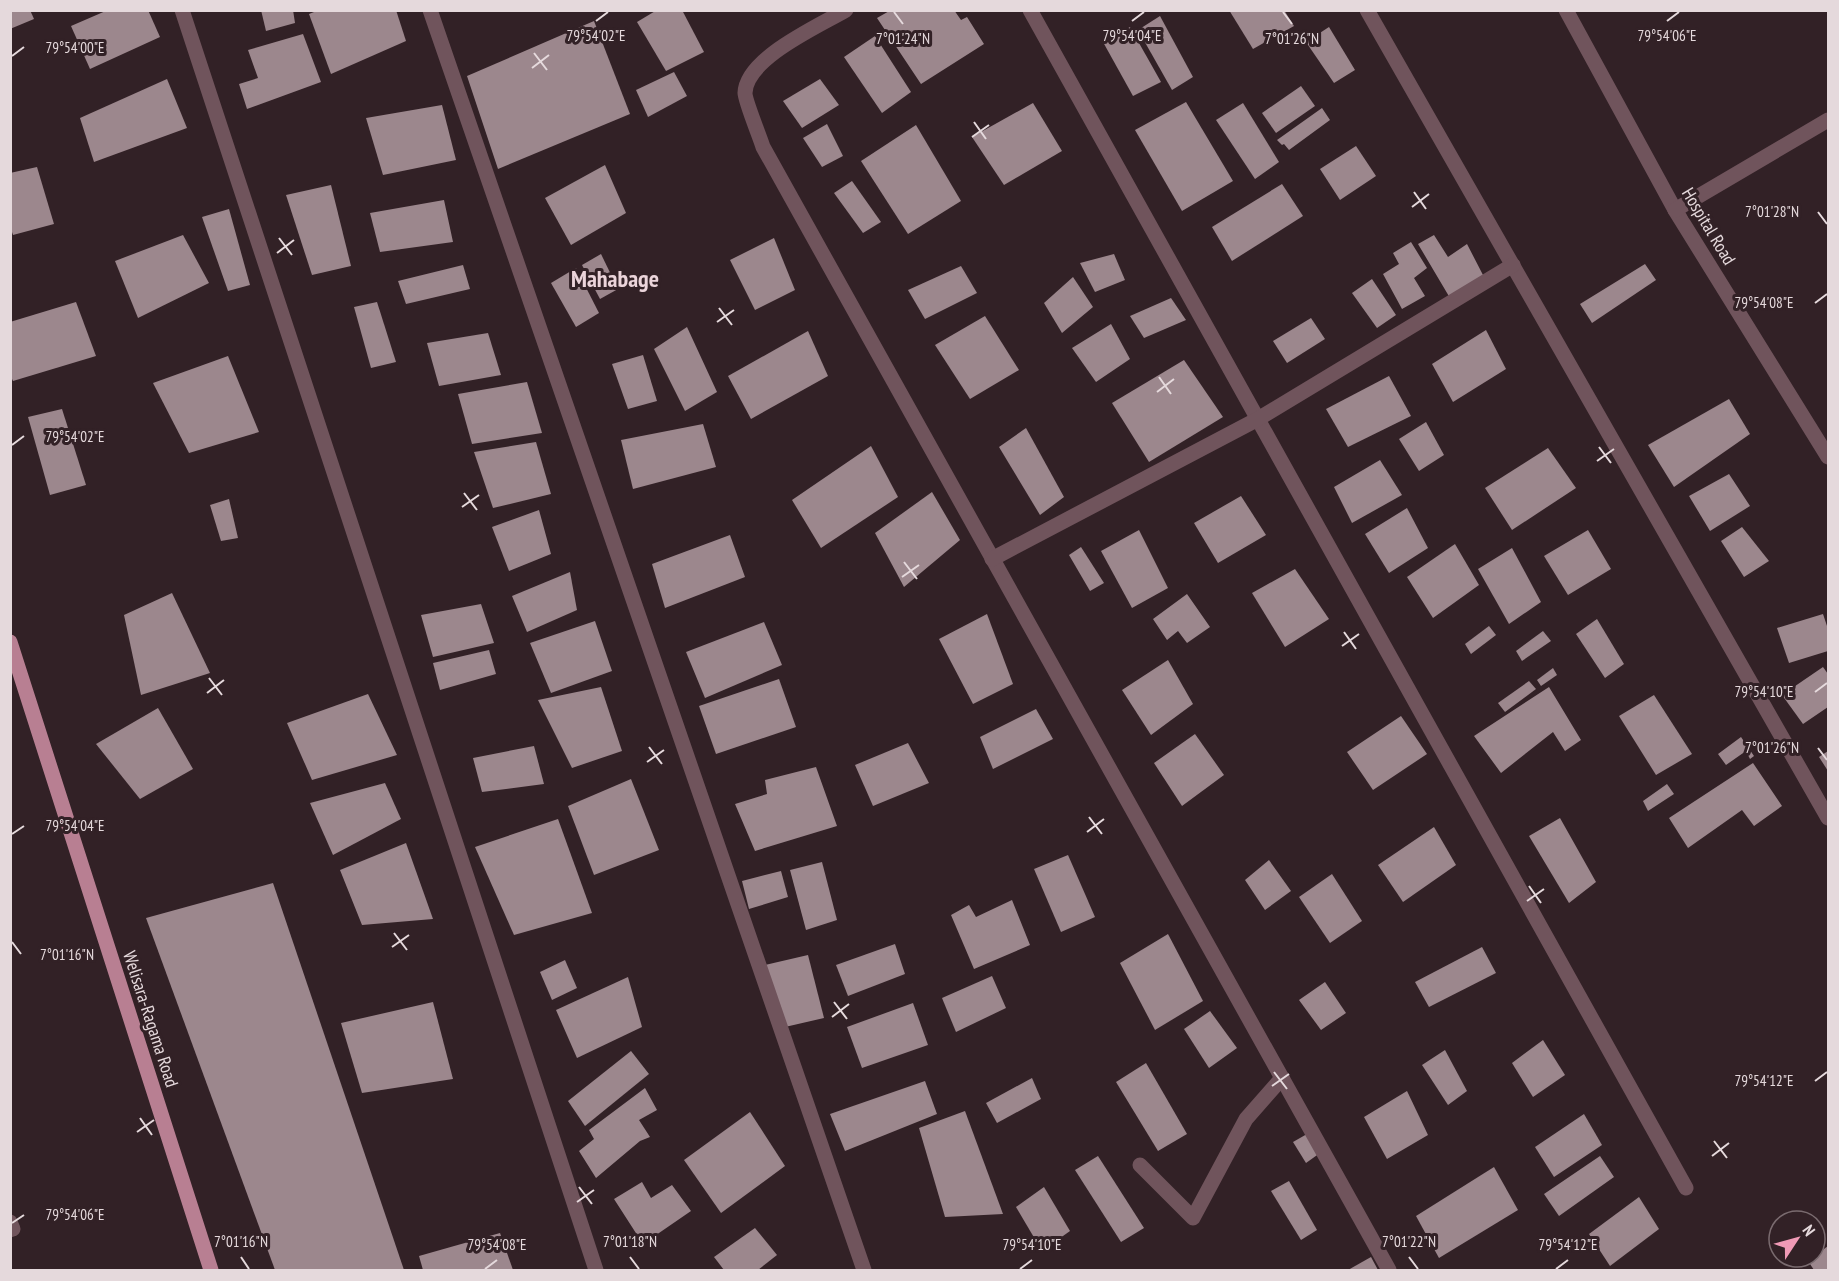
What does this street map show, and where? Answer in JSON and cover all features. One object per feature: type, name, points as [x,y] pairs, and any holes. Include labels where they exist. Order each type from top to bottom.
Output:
[{"type":"main road","name":"Welisara-Ragama Road","points":[[10,642],[211,1270]]},
{"type":"street","points":[[182,10],[596,1270]]},
{"type":"street","points":[[430,10],[864,1270]]},
{"type":"street","points":[[846,10],[783,46],[754,69],[745,93],[763,147],[1389,1270]]},
{"type":"street","points":[[1030,10],[1686,1188]]},
{"type":"street","points":[[1367,10],[1828,818]]},
{"type":"street","name":"Hospital Road","points":[[1566,10],[1675,210],[1828,457]]},
{"type":"street","points":[[1675,210],[1828,120]]},
{"type":"street","points":[[992,559],[1258,419],[1513,265]]},
{"type":"street","points":[[1140,1165],[1193,1218],[1246,1119],[1282,1078]]},
{"type":"street","points":[[10,1222],[14,1229],[10,1230]]},
{"type":"building","points":[[10,10],[30,10],[34,19],[10,29]]},
{"type":"building","points":[[108,10],[148,10],[160,37],[90,69],[71,26]]},
{"type":"building","points":[[261,10],[293,10],[295,23],[266,31]]},
{"type":"building","points":[[319,10],[396,10],[406,41],[331,74],[309,14]]},
{"type":"building","points":[[657,10],[682,10],[704,52],[666,71],[637,22]]},
{"type":"building","points":[[891,10],[954,10],[961,20],[967,17],[984,44],[921,84],[877,18]]},
{"type":"building","points":[[1229,10],[1284,10],[1294,26],[1253,49]]},
{"type":"building","points":[[1160,16],[1193,77],[1172,90],[1138,30]]},
{"type":"building","points":[[594,21],[630,114],[498,169],[467,76]]},
{"type":"building","points":[[1130,27],[1161,82],[1133,96],[1103,42]]},
{"type":"building","points":[[1329,27],[1355,70],[1334,83],[1306,42]]},
{"type":"building","points":[[303,34],[321,82],[247,109],[239,84],[258,78],[248,50]]},
{"type":"building","points":[[875,36],[911,92],[882,113],[844,57]]},
{"type":"building","points":[[674,72],[687,96],[648,117],[636,90]]},
{"type":"building","points":[[167,79],[187,128],[94,162],[80,118]]},
{"type":"building","points":[[820,79],[839,105],[802,128],[783,101]]},
{"type":"building","points":[[1301,86],[1315,106],[1276,133],[1262,113]]},
{"type":"building","points":[[1186,102],[1233,181],[1182,211],[1135,130]]},
{"type":"building","points":[[1033,103],[1062,151],[1004,185],[972,137]]},
{"type":"building","points":[[1243,103],[1279,162],[1255,179],[1216,120]]},
{"type":"building","points":[[442,105],[456,160],[383,175],[366,118]]},
{"type":"building","points":[[1322,108],[1330,120],[1289,150],[1277,140]]},
{"type":"building","points":[[827,124],[843,156],[822,167],[803,138]]},
{"type":"building","points":[[916,125],[961,201],[908,234],[861,161]]},
{"type":"building","points":[[1356,146],[1376,176],[1340,200],[1320,169]]},
{"type":"building","points":[[605,165],[626,213],[571,245],[545,198]]},
{"type":"building","points":[[37,167],[54,224],[13,235],[10,226],[10,173]]},
{"type":"building","points":[[852,181],[881,222],[863,233],[834,193]]},
{"type":"building","points":[[1282,184],[1303,216],[1232,261],[1212,227]]},
{"type":"building","points":[[331,185],[351,266],[312,275],[286,195]]},
{"type":"building","points":[[444,200],[453,242],[380,252],[370,213]]},
{"type":"building","points":[[229,209],[250,285],[228,291],[202,217]]},
{"type":"building","points":[[183,235],[209,283],[138,318],[115,261]]},
{"type":"building","points":[[1434,235],[1448,257],[1467,244],[1483,275],[1450,298],[1418,244]]},
{"type":"building","points":[[774,238],[795,290],[755,310],[730,260]]},
{"type":"building","points":[[1411,242],[1427,268],[1414,278],[1425,296],[1402,309],[1383,274],[1399,264],[1393,253]]},
{"type":"building","points":[[601,254],[618,289],[600,299],[582,265]]},
{"type":"building","points":[[1114,254],[1125,280],[1095,292],[1080,263]]},
{"type":"building","points":[[1645,264],[1656,280],[1592,323],[1580,304]]},
{"type":"building","points":[[463,265],[470,289],[406,304],[398,281]]},
{"type":"building","points":[[961,266],[977,293],[925,319],[908,290]]},
{"type":"building","points":[[576,268],[599,313],[576,327],[551,283]]},
{"type":"building","points":[[1073,277],[1093,307],[1062,333],[1044,303]]},
{"type":"building","points":[[1372,279],[1396,315],[1377,328],[1352,293]]},
{"type":"building","points":[[1171,298],[1186,320],[1144,338],[1130,316]]},
{"type":"building","points":[[76,302],[96,356],[13,381],[10,375],[10,322]]},
{"type":"building","points":[[377,302],[396,362],[371,368],[354,307]]},
{"type":"building","points":[[985,316],[1019,370],[970,399],[935,345]]},
{"type":"building","points":[[1311,318],[1325,339],[1287,363],[1273,341]]},
{"type":"building","points":[[1111,324],[1130,359],[1096,382],[1072,348]]},
{"type":"building","points":[[687,327],[717,392],[685,411],[654,349]]},
{"type":"building","points":[[1486,330],[1506,369],[1453,402],[1432,364]]},
{"type":"building","points":[[808,331],[828,376],[751,419],[728,376]]},
{"type":"building","points":[[488,333],[501,375],[439,386],[427,343]]},
{"type":"building","points":[[643,355],[657,401],[628,409],[612,364]]},
{"type":"building","points":[[228,356],[259,432],[189,453],[153,383]]},
{"type":"building","points":[[1184,360],[1223,417],[1149,462],[1112,403]]},
{"type":"building","points":[[1389,376],[1411,416],[1348,447],[1326,409]]},
{"type":"building","points":[[527,382],[542,433],[472,444],[458,394]]},
{"type":"building","points":[[1729,399],[1750,434],[1674,487],[1648,445]]},
{"type":"building","points":[[62,409],[86,485],[50,495],[28,417]]},
{"type":"building","points":[[1426,422],[1444,455],[1419,471],[1399,439]]},
{"type":"building","points":[[703,424],[716,467],[633,489],[621,440]]},
{"type":"building","points":[[1026,428],[1064,497],[1040,515],[999,447]]},
{"type":"building","points":[[536,442],[551,494],[493,508],[474,452]]},
{"type":"building","points":[[871,446],[898,497],[821,548],[792,500]]},
{"type":"building","points":[[1548,448],[1576,488],[1512,530],[1485,488]]},
{"type":"building","points":[[1380,460],[1402,495],[1352,523],[1334,487]]},
{"type":"building","points":[[1729,474],[1750,506],[1710,531],[1689,496]]},
{"type":"building","points":[[932,492],[960,540],[904,587],[875,533]]},
{"type":"building","points":[[1241,496],[1266,535],[1218,563],[1194,523]]},
{"type":"building","points":[[229,499],[238,538],[221,541],[210,505]]},
{"type":"building","points":[[1407,508],[1428,548],[1389,573],[1365,534]]},
{"type":"building","points":[[539,510],[551,554],[509,571],[492,527]]},
{"type":"building","points":[[1742,527],[1769,561],[1744,577],[1721,541]]},
{"type":"building","points":[[1139,530],[1168,588],[1132,608],[1101,551]]},
{"type":"building","points":[[1588,530],[1611,569],[1568,595],[1544,556]]},
{"type":"building","points":[[730,535],[745,577],[665,608],[652,564]]},
{"type":"building","points":[[1455,544],[1479,585],[1433,618],[1407,577]]},
{"type":"building","points":[[1081,547],[1104,583],[1090,591],[1069,555]]},
{"type":"building","points":[[1512,548],[1541,602],[1509,624],[1478,569]]},
{"type":"building","points":[[1295,569],[1329,619],[1285,647],[1252,593]]},
{"type":"building","points":[[570,572],[577,610],[527,632],[512,596]]},
{"type":"building","points":[[172,593],[210,673],[141,695],[124,615]]},
{"type":"building","points":[[1187,594],[1210,627],[1187,643],[1178,631],[1167,640],[1153,619]]},
{"type":"building","points":[[481,604],[494,643],[433,657],[421,615]]},
{"type":"building","points":[[987,614],[1013,684],[973,704],[939,639]]},
{"type":"building","points":[[1823,614],[1828,629],[1828,651],[1789,663],[1777,628]]},
{"type":"building","points":[[1597,619],[1624,664],[1605,678],[1576,634]]},
{"type":"building","points":[[595,621],[612,671],[551,693],[530,643]]},
{"type":"building","points":[[764,622],[782,665],[705,698],[686,652]]},
{"type":"building","points":[[1489,626],[1496,635],[1471,654],[1465,644]]},
{"type":"building","points":[[1543,631],[1551,641],[1522,661],[1516,651]]},
{"type":"building","points":[[489,650],[496,674],[440,690],[433,663]]},
{"type":"building","points":[[1168,660],[1193,704],[1151,735],[1122,690]]},
{"type":"building","points":[[1823,667],[1828,674],[1828,707],[1803,724],[1782,695]]},
{"type":"building","points":[[1553,668],[1557,675],[1541,686],[1537,680]]},
{"type":"building","points":[[779,679],[796,727],[716,754],[699,706]]},
{"type":"building","points":[[1529,681],[1536,689],[1505,712],[1498,703]]},
{"type":"building","points":[[601,687],[622,751],[572,768],[538,700]]},
{"type":"building","points":[[1549,687],[1581,740],[1565,751],[1553,732],[1501,773],[1474,736]]},
{"type":"building","points":[[368,694],[397,755],[312,780],[287,723]]},
{"type":"building","points":[[1654,695],[1692,754],[1656,775],[1619,716]]},
{"type":"building","points":[[158,708],[193,769],[140,799],[96,744]]},
{"type":"building","points":[[1036,709],[1053,739],[993,769],[980,737]]},
{"type":"building","points":[[1401,716],[1427,754],[1373,790],[1347,752]]},
{"type":"building","points":[[1195,734],[1224,775],[1182,806],[1154,763]]},
{"type":"building","points":[[1741,737],[1754,756],[1750,759],[1746,751],[1726,765],[1718,754]]},
{"type":"building","points":[[908,743],[929,783],[873,806],[855,765]]},
{"type":"building","points":[[534,746],[544,784],[482,792],[473,758]]},
{"type":"building","points":[[1828,751],[1828,771],[1819,757]]},
{"type":"building","points":[[1753,763],[1782,806],[1754,826],[1742,810],[1688,848],[1669,818]]},
{"type":"building","points":[[816,767],[837,826],[755,851],[735,804],[767,794],[765,780]]},
{"type":"building","points":[[631,779],[659,850],[594,875],[568,806]]},
{"type":"building","points":[[385,783],[401,819],[333,855],[310,803]]},
{"type":"building","points":[[1667,784],[1674,794],[1648,811],[1643,801]]},
{"type":"building","points":[[1560,818],[1596,882],[1569,903],[1529,836]]},
{"type":"building","points":[[558,819],[592,913],[514,935],[475,847]]},
{"type":"building","points":[[1434,827],[1456,865],[1403,902],[1378,865]]},
{"type":"building","points":[[406,843],[433,919],[362,925],[340,870]]},
{"type":"building","points":[[1068,855],[1095,917],[1061,932],[1034,869]]},
{"type":"building","points":[[1269,860],[1291,891],[1265,910],[1245,880]]},
{"type":"building","points":[[822,862],[837,920],[806,930],[790,870]]},
{"type":"building","points":[[781,871],[788,897],[749,909],[742,881]]},
{"type":"building","points":[[1332,874],[1362,921],[1330,943],[1299,897]]},
{"type":"building","points":[[273,883],[404,1270],[275,1270],[146,918]]},
{"type":"building","points":[[1012,900],[1030,945],[974,969],[951,915],[969,905],[976,917]]},
{"type":"building","points":[[1168,934],[1203,1001],[1155,1030],[1120,963]]},
{"type":"building","points":[[895,944],[905,974],[848,996],[836,965]]},
{"type":"building","points":[[1482,947],[1496,973],[1429,1007],[1415,982]]},
{"type":"building","points":[[808,955],[824,1018],[785,1027],[765,965]]},
{"type":"building","points":[[565,960],[577,988],[552,1000],[540,972]]},
{"type":"building","points":[[992,976],[1006,1008],[956,1032],[942,998]]},
{"type":"building","points":[[628,977],[642,1027],[577,1058],[556,1010]]},
{"type":"building","points":[[1325,982],[1346,1013],[1321,1030],[1299,1000]]},
{"type":"building","points":[[433,1002],[453,1079],[362,1093],[341,1023]]},
{"type":"building","points":[[913,1003],[928,1045],[862,1068],[847,1027]]},
{"type":"building","points":[[1210,1011],[1237,1048],[1209,1068],[1184,1029]]},
{"type":"building","points":[[1543,1040],[1565,1075],[1533,1097],[1512,1063]]},
{"type":"building","points":[[1445,1050],[1467,1091],[1448,1105],[1422,1065]]},
{"type":"building","points":[[631,1051],[649,1074],[585,1126],[568,1101]]},
{"type":"building","points":[[1146,1063],[1187,1134],[1158,1151],[1116,1082]]},
{"type":"building","points":[[1032,1078],[1041,1099],[997,1123],[986,1103]]},
{"type":"building","points":[[925,1081],[937,1114],[845,1151],[830,1114]]},
{"type":"building","points":[[645,1088],[657,1110],[639,1120],[650,1137],[640,1141],[596,1178],[579,1151],[594,1139],[589,1130]]},
{"type":"building","points":[[1407,1091],[1428,1135],[1387,1159],[1364,1117]]},
{"type":"building","points":[[965,1111],[1003,1214],[945,1217],[919,1128]]},
{"type":"building","points":[[750,1112],[785,1166],[721,1213],[684,1160]]},
{"type":"building","points":[[1584,1114],[1602,1145],[1554,1177],[1535,1147]]},
{"type":"building","points":[[1307,1134],[1320,1153],[1306,1163],[1293,1142]]},
{"type":"building","points":[[1098,1156],[1144,1228],[1121,1242],[1075,1170]]},
{"type":"building","points":[[1600,1156],[1614,1177],[1559,1216],[1544,1194]]},
{"type":"building","points":[[1494,1167],[1518,1210],[1439,1258],[1416,1216]]},
{"type":"building","points":[[1289,1181],[1317,1230],[1301,1240],[1271,1191]]},
{"type":"building","points":[[642,1182],[651,1198],[672,1185],[691,1211],[643,1244],[614,1199]]},
{"type":"building","points":[[1044,1187],[1070,1231],[1042,1251],[1016,1207]]},
{"type":"building","points":[[1639,1197],[1659,1229],[1610,1266],[1589,1234]]},
{"type":"building","points":[[755,1228],[777,1255],[758,1270],[724,1270],[714,1257]]},
{"type":"building","points":[[500,1233],[513,1270],[423,1270],[419,1256]]},
{"type":"building","points":[[1827,1247],[1828,1270],[1814,1270],[1827,1269]]},
{"type":"building","points":[[1371,1257],[1378,1270],[1348,1270]]},
{"type":"district","name":"Mahabage","points":[[615,278]]}]
